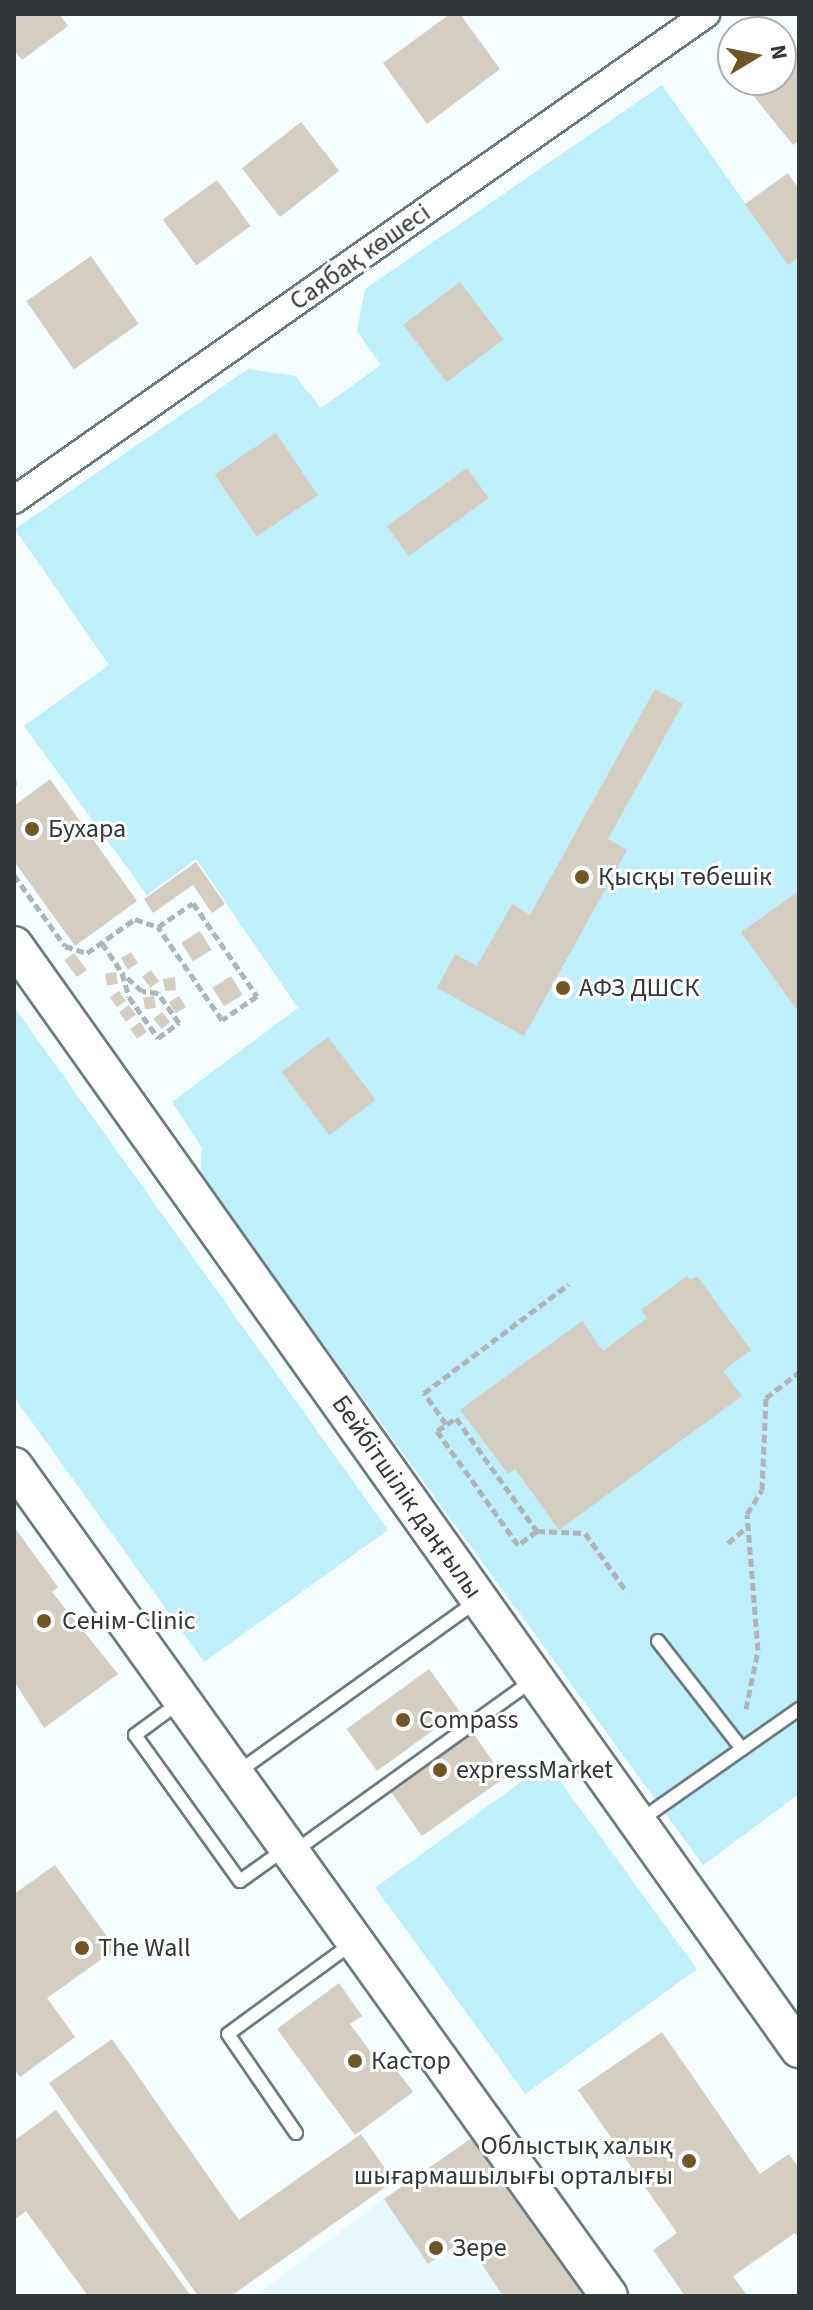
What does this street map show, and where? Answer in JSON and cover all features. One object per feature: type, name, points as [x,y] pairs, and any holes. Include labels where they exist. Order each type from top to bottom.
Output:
[{"type":"main road","name":"Бейбітшілік даңғылы","points":[[14,945],[799,2049]]},
{"type":"main road","points":[[14,1466],[609,2296]]},
{"type":"street","name":"Саябақ көшесі","points":[[14,500],[706,14]]},
{"type":"lane","points":[[235,1774],[480,1599]]},
{"type":"lane","points":[[658,1641],[742,1749]]},
{"type":"lane","points":[[182,1700],[135,1735],[240,1881],[290,1850],[536,1678]]},
{"type":"lane","points":[[639,1821],[799,1709]]},
{"type":"lane","points":[[296,2133],[228,2034],[356,1941]]},
{"type":"path","points":[[14,780],[14,786]]},
{"type":"path","points":[[14,875],[65,946],[87,953],[135,919],[158,927],[222,1020],[257,996],[193,903],[158,927]]},
{"type":"path","points":[[102,943],[122,973],[142,991],[158,993],[179,1023],[158,1038],[129,997],[122,973]]},
{"type":"path","points":[[446,1424],[424,1393],[569,1284]]},
{"type":"path","points":[[746,1709],[758,1650],[747,1514],[762,1490],[766,1398],[799,1372]]},
{"type":"path","points":[[537,1531],[456,1418],[437,1431],[518,1545],[537,1531],[585,1533],[627,1592]]},
{"type":"path","points":[[728,1543],[748,1527]]},
{"type":"shaded area","name":"АФЗ ДШСК","points":[[662,85],[788,264],[799,257],[799,1794],[703,1865],[200,1175],[202,1148],[172,1102],[298,1008],[196,859],[147,895],[24,726],[109,665],[15,529],[248,369],[295,376],[321,408],[381,365],[357,331],[365,289]]},
{"type":"shaded area","points":[[14,1007],[388,1530],[204,1662],[14,1397]]},
{"type":"shaded area","points":[[547,1763],[697,1969],[525,2094],[375,1888]]},
{"type":"shaded area","name":"Зере","points":[[476,2135],[586,2296],[255,2296],[384,2199]]},
{"type":"building","points":[[14,14],[59,14],[68,26],[22,60],[14,50]]},
{"type":"building","points":[[450,14],[460,14],[500,69],[427,124],[383,63]]},
{"type":"building","points":[[799,47],[799,141],[793,145],[753,96],[797,96]]},
{"type":"building","points":[[301,122],[339,171],[280,217],[242,168]]},
{"type":"building","points":[[788,173],[799,189],[799,257],[788,265],[745,204]]},
{"type":"building","points":[[217,180],[251,226],[196,265],[163,219]]},
{"type":"building","points":[[91,256],[139,324],[74,369],[26,301]]},
{"type":"building","points":[[460,282],[503,340],[447,382],[403,325]]},
{"type":"building","points":[[276,433],[318,495],[257,537],[215,474]]},
{"type":"building","points":[[467,468],[489,498],[409,556],[387,526]]},
{"type":"building","name":"Қысқы төбешік","points":[[655,689],[683,704],[608,839],[627,850],[524,1036],[437,988],[455,954],[477,966],[512,904],[530,915]]},
{"type":"building","points":[[50,779],[137,901],[75,946],[14,861],[14,806]]},
{"type":"building","points":[[196,862],[225,904],[212,913],[193,885],[153,913],[144,899]]},
{"type":"building","points":[[799,891],[799,1013],[741,932]]},
{"type":"building","points":[[200,931],[212,950],[193,961],[181,943]]},
{"type":"building","points":[[131,952],[138,963],[128,969],[121,958]]},
{"type":"building","points":[[74,953],[87,970],[77,977],[64,960]]},
{"type":"building","points":[[151,970],[159,981],[150,988],[142,976]]},
{"type":"building","points":[[116,972],[118,984],[107,986],[105,974]]},
{"type":"building","points":[[231,976],[243,995],[224,1006],[212,988]]},
{"type":"building","points":[[175,977],[176,990],[165,991],[163,979]]},
{"type":"building","points":[[119,991],[126,1001],[117,1007],[110,997]]},
{"type":"building","points":[[154,996],[156,1008],[145,1010],[143,998]]},
{"type":"building","points":[[179,996],[186,1007],[176,1013],[169,1002]]},
{"type":"building","points":[[129,1005],[136,1015],[126,1022],[119,1012]]},
{"type":"building","points":[[162,1012],[170,1022],[162,1029],[153,1019]]},
{"type":"building","points":[[140,1022],[147,1032],[137,1039],[130,1029]]},
{"type":"building","points":[[328,1037],[376,1100],[329,1135],[282,1072]]},
{"type":"building","points":[[687,1276],[690,1280],[697,1276],[751,1350],[723,1371],[742,1396],[559,1530],[515,1469],[508,1474],[460,1410],[582,1321],[603,1351],[647,1318],[641,1310]]},
{"type":"building","name":"Сенім-Clinic","points":[[14,1527],[58,1587],[52,1592],[118,1674],[44,1728],[14,1681]]},
{"type":"building","name":"Compass","points":[[429,1669],[460,1711],[377,1771],[346,1729]]},
{"type":"building","points":[[473,1733],[505,1778],[422,1836],[390,1791]]},
{"type":"building","points":[[55,1865],[116,1949],[47,1998],[75,2037],[20,2077],[14,2069],[14,1894]]},
{"type":"building","points":[[339,1983],[362,2016],[350,2024],[381,2066],[389,2060],[413,2092],[355,2135],[277,2029]]},
{"type":"building","name":"Облыстық халық шығармашылығы орталығы","points":[[662,2032],[760,2174],[789,2154],[799,2168],[799,2239],[795,2233],[733,2276],[747,2296],[685,2296],[653,2250],[677,2233],[578,2090]]},
{"type":"building","points":[[112,2039],[239,2220],[361,2134],[394,2181],[231,2296],[198,2296],[49,2083]]},
{"type":"building","points":[[56,2110],[191,2296],[88,2296],[26,2211],[14,2220],[14,2141]]},
{"type":"building","points":[[476,2135],[586,2296],[503,2296],[465,2239],[428,2264],[384,2199]]},
{"type":"place","name":"Бухара","points":[[32,829]]},
{"type":"place","name":"Қысқы төбешік","points":[[582,877]]},
{"type":"place","name":"АФЗ ДШСК","points":[[563,988]]},
{"type":"place","name":"Сенім-Clinic","points":[[44,1621]]},
{"type":"place","name":"Compass","points":[[403,1720]]},
{"type":"place","name":"expressMarket","points":[[440,1770]]},
{"type":"place","name":"The Wall","points":[[82,1948]]},
{"type":"place","name":"Кастор","points":[[355,2061]]},
{"type":"place","name":"Облыстық халық шығармашылығы орталығы","points":[[689,2161]]},
{"type":"place","name":"Зере","points":[[436,2248]]}]
